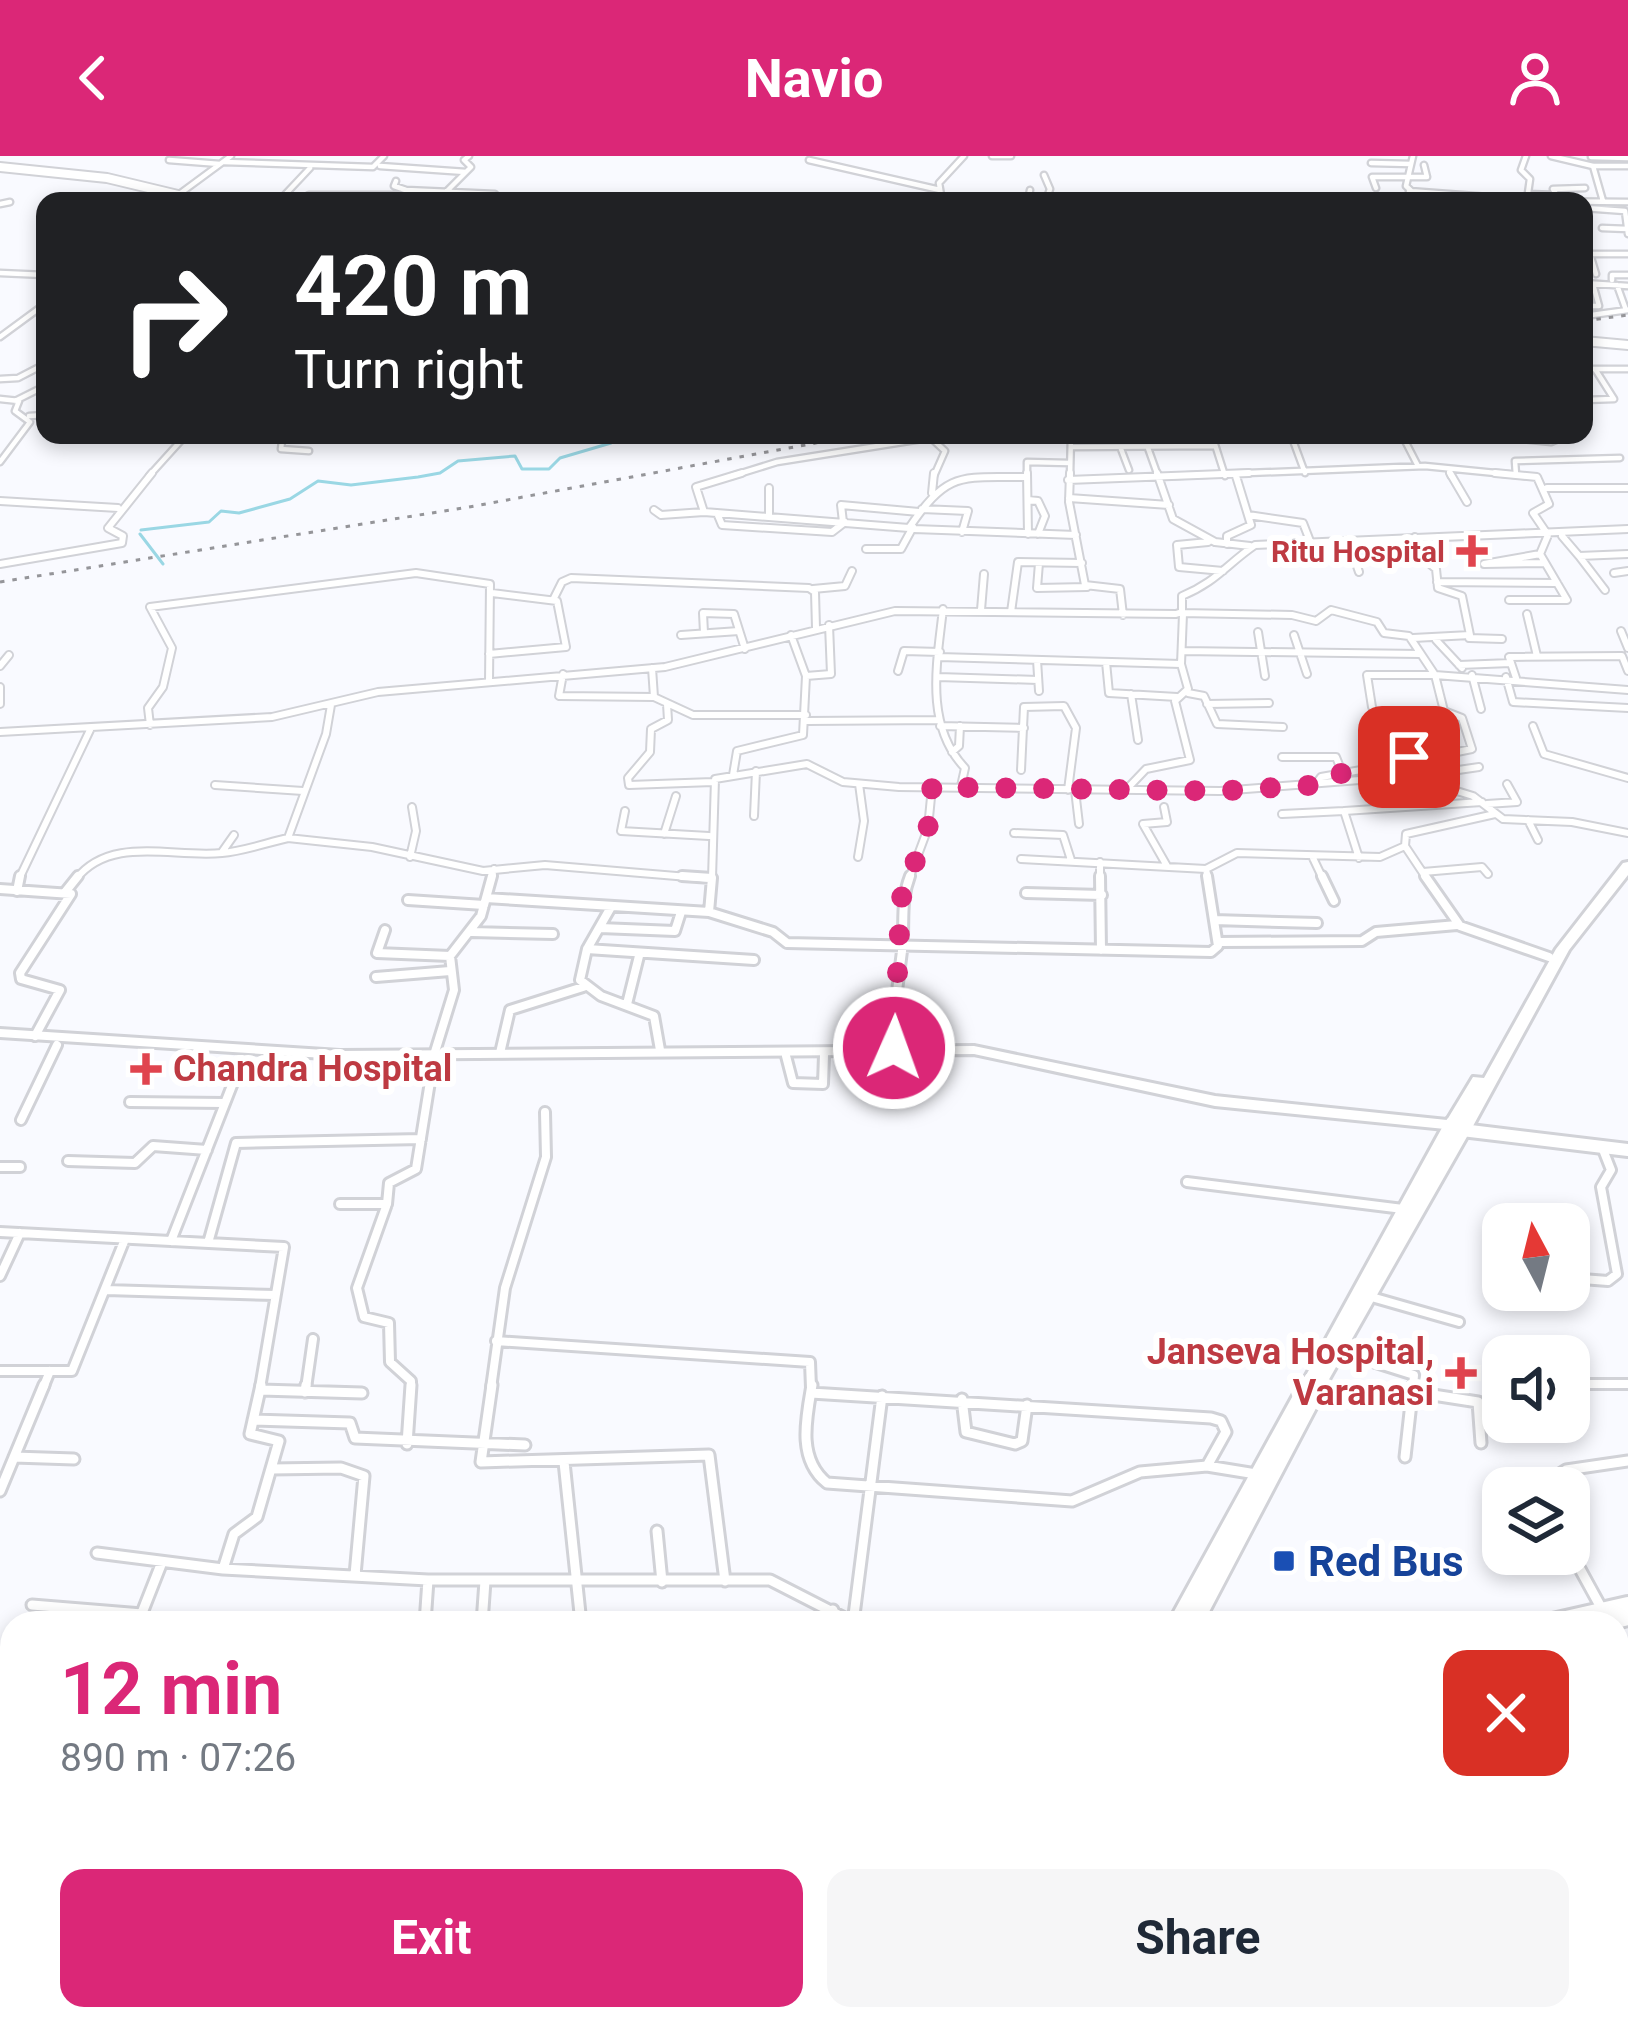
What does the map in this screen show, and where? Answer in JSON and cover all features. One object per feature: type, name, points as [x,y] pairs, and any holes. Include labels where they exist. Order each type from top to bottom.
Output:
[{"type":"highway","points":[[1460,1127],[1549,957],[1628,854]]},
{"type":"highway","points":[[1460,1127],[1563,949],[1628,866]]},
{"type":"highway","points":[[0,1036],[433,1059],[660,1050],[974,1050],[1043,1060],[1215,1101],[1460,1127]]},
{"type":"highway","points":[[0,1036],[242,1060],[824,1055],[993,1060],[1229,1110],[1460,1127]]},
{"type":"main road","points":[[1199,1611],[1263,1475],[1404,1210],[1460,1127]]},
{"type":"main road","points":[[1185,1611],[1460,1127]]},
{"type":"street","points":[[183,192],[231,156]]},
{"type":"street","points":[[378,166],[384,156]]},
{"type":"street","points":[[448,190],[471,166],[464,160],[469,156]]},
{"type":"street","points":[[943,192],[964,156]]},
{"type":"street","points":[[992,156],[1010,156]]},
{"type":"street","points":[[1526,156],[1521,170],[1530,179],[1528,192]]},
{"type":"street","points":[[1551,156],[1593,166]]},
{"type":"street","points":[[1591,157],[1628,162]]},
{"type":"street","points":[[169,160],[466,172]]},
{"type":"street","points":[[809,160],[930,192]]},
{"type":"street","points":[[1371,163],[1412,160],[1409,191],[1426,192]]},
{"type":"street","points":[[1584,169],[1628,162]]},
{"type":"street","points":[[1376,188],[1372,177],[1427,177],[1424,165]]},
{"type":"street","points":[[287,192],[312,166]]},
{"type":"street","points":[[1593,166],[1603,201]]},
{"type":"street","points":[[0,167],[94,176],[160,192]]},
{"type":"street","points":[[1044,175],[1048,192]]},
{"type":"street","points":[[397,181],[394,186],[404,192],[472,192]]},
{"type":"street","points":[[1555,192],[1586,188]]},
{"type":"street","points":[[1593,200],[1627,208]]},
{"type":"street","points":[[0,203],[10,202]]},
{"type":"street","points":[[1593,208],[1627,208]]},
{"type":"street","points":[[1602,228],[1628,231],[1627,208]]},
{"type":"street","points":[[1593,254],[1628,254]]},
{"type":"street","points":[[1593,267],[1596,274]]},
{"type":"street","points":[[0,273],[36,274]]},
{"type":"street","points":[[1593,315],[1627,310],[1612,275],[1628,275]]},
{"type":"street","points":[[1593,306],[1599,306],[1593,284],[1614,281],[1628,286]]},
{"type":"street","points":[[0,337],[36,313]]},
{"type":"street","points":[[1593,342],[1628,345]]},
{"type":"street","points":[[0,379],[18,378],[36,369]]},
{"type":"street","points":[[1595,369],[1628,369]]},
{"type":"street","points":[[1593,398],[1614,398],[1595,369]]},
{"type":"street","points":[[15,400],[36,390]]},
{"type":"street","points":[[0,399],[15,400],[20,403],[15,411],[36,416]]},
{"type":"street","points":[[0,462],[29,424],[27,416]]},
{"type":"street","points":[[0,565],[122,543],[123,536],[108,528],[178,444]]},
{"type":"street","points":[[282,444],[281,449],[309,451]]},
{"type":"street","points":[[704,512],[696,487],[728,475],[893,444]]},
{"type":"street","points":[[934,494],[935,463],[945,451],[938,444]]},
{"type":"street","points":[[1072,444],[1069,498],[1087,587]]},
{"type":"street","points":[[1294,444],[1305,472]]},
{"type":"street","points":[[1407,444],[1418,466]]},
{"type":"street","points":[[1072,447],[1215,446],[1225,476]]},
{"type":"street","points":[[1121,448],[1129,470]]},
{"type":"street","points":[[1148,448],[1171,516],[1184,528],[1223,543]]},
{"type":"street","points":[[1516,475],[1515,461],[1620,458]]},
{"type":"street","points":[[1028,534],[1029,461],[1070,463]]},
{"type":"street","points":[[1068,480],[1418,466],[1537,477],[1549,504],[1533,513],[1547,536]]},
{"type":"street","points":[[1449,470],[1453,485],[1467,502]]},
{"type":"street","points":[[1223,543],[1226,536],[1251,526],[1236,476]]},
{"type":"street","points":[[866,549],[904,548],[920,510],[934,494],[962,477],[1027,477]]},
{"type":"street","points":[[769,488],[769,515]]},
{"type":"street","points":[[1545,488],[1628,488]]},
{"type":"street","points":[[1069,498],[1169,505]]},
{"type":"street","points":[[1028,500],[1038,501],[1045,516],[1038,534]]},
{"type":"street","points":[[0,501],[121,508]]},
{"type":"street","points":[[844,522],[841,505],[968,511],[962,532]]},
{"type":"street","points":[[654,510],[661,515],[769,515],[962,532],[1076,535]]},
{"type":"street","points":[[717,513],[722,525],[832,532],[844,522]]},
{"type":"street","points":[[1248,515],[1303,523],[1310,541]]},
{"type":"street","points":[[1225,572],[1178,565],[1179,544],[1252,546],[1628,529]]},
{"type":"street","points":[[1561,535],[1605,590]]},
{"type":"street","points":[[1540,554],[1547,536]]},
{"type":"street","points":[[1415,537],[1424,559],[1436,569],[1440,590],[1462,596],[1468,638]]},
{"type":"street","points":[[1348,540],[1359,572]]},
{"type":"street","points":[[1188,693],[1180,664],[1182,596],[1213,585],[1252,546]]},
{"type":"street","points":[[1540,554],[1570,610]]},
{"type":"street","points":[[1540,554],[1484,564],[1545,563]]},
{"type":"street","points":[[1579,556],[1628,554]]},
{"type":"street","points":[[1011,612],[1018,562],[1082,563]]},
{"type":"street","points":[[1039,563],[1037,588],[1120,589],[1123,615]]},
{"type":"street","points":[[150,725],[148,708],[163,687],[172,648],[148,611],[156,605],[425,571],[486,583],[492,593],[489,682]]},
{"type":"street","points":[[1614,573],[1628,571]]},
{"type":"street","points":[[553,600],[562,581],[571,578],[814,589],[844,586],[852,572]]},
{"type":"street","points":[[981,610],[984,574]]},
{"type":"street","points":[[1437,582],[1558,583]]},
{"type":"street","points":[[814,589],[817,628]]},
{"type":"street","points":[[489,654],[565,649],[559,603],[492,593]]},
{"type":"street","points":[[1509,600],[1567,600]]},
{"type":"street","points":[[943,609],[939,723],[953,760],[965,768],[962,786]]},
{"type":"street","points":[[0,732],[272,717],[378,692],[652,668],[895,611],[943,609],[1286,614],[1316,621],[1330,610],[1377,622],[1381,632],[1412,638],[1500,635],[1510,660],[1513,702],[1628,708]]},
{"type":"street","points":[[704,633],[702,616],[706,612],[734,614],[745,649]]},
{"type":"street","points":[[1527,614],[1537,656]]},
{"type":"street","points":[[806,676],[831,674],[829,625]]},
{"type":"street","points":[[681,635],[740,631]]},
{"type":"street","points":[[1258,632],[1265,676]]},
{"type":"street","points":[[1621,632],[1628,671]]},
{"type":"street","points":[[733,776],[737,751],[771,748],[782,739],[801,737],[806,676],[791,635]]},
{"type":"street","points":[[1294,635],[1307,674]]},
{"type":"street","points":[[1316,785],[1317,778],[1342,772],[1472,750],[1462,718],[1444,711],[1435,675],[1412,638]]},
{"type":"street","points":[[1435,639],[1468,675],[1481,709]]},
{"type":"street","points":[[898,671],[904,651],[1180,664]]},
{"type":"street","points":[[1182,651],[1422,654]]},
{"type":"street","points":[[1459,665],[1626,653]]},
{"type":"street","points":[[0,666],[10,655]]},
{"type":"street","points":[[1036,660],[1039,691]]},
{"type":"street","points":[[1106,662],[1108,691],[1177,697],[1201,694],[1217,724],[1283,727]]},
{"type":"street","points":[[652,668],[654,697]]},
{"type":"street","points":[[563,674],[555,692],[559,696],[654,697],[712,717],[1024,728]]},
{"type":"street","points":[[1372,706],[1367,675],[1468,675],[1628,690]]},
{"type":"street","points":[[938,677],[1038,680]]},
{"type":"street","points":[[0,688],[0,704]]},
{"type":"street","points":[[1131,694],[1138,740]]},
{"type":"street","points":[[1125,791],[1137,772],[1157,761],[1190,760],[1177,697]]},
{"type":"street","points":[[1207,704],[1269,703]]},
{"type":"street","points":[[667,704],[668,720],[651,729],[650,752],[628,778],[629,784],[648,788],[713,782],[814,764],[838,780],[859,784],[1125,791],[1316,785],[1479,767]]},
{"type":"street","points":[[288,838],[289,821],[333,717],[332,705]]},
{"type":"street","points":[[1022,770],[1024,707],[1066,708],[1076,728],[1072,790],[1079,824]]},
{"type":"street","points":[[1533,726],[1544,754],[1628,778]]},
{"type":"street","points":[[952,752],[959,746],[960,727]]},
{"type":"street","points":[[17,891],[20,875],[90,730]]},
{"type":"street","points":[[1396,733],[1412,761],[1434,784],[1484,803],[1495,814]]},
{"type":"street","points":[[1282,757],[1336,758],[1342,772]]},
{"type":"street","points":[[754,817],[756,772]]},
{"type":"street","points":[[709,912],[713,782]]},
{"type":"street","points":[[858,856],[864,821],[859,784]]},
{"type":"street","points":[[1282,814],[1517,802],[1507,784]]},
{"type":"street","points":[[215,785],[303,791]]},
{"type":"street","points":[[894,1048],[893,1007],[903,946],[901,899],[928,828],[932,787]]},
{"type":"street","points":[[664,834],[676,796]]},
{"type":"street","points":[[410,857],[416,831],[412,807]]},
{"type":"street","points":[[1164,807],[1167,822],[1143,825],[1167,866]]},
{"type":"street","points":[[625,811],[618,830],[709,836]]},
{"type":"street","points":[[1344,811],[1359,858]]},
{"type":"street","points":[[1457,925],[1405,846],[1406,835],[1495,814],[1628,833]]},
{"type":"street","points":[[1528,820],[1538,840]]},
{"type":"street","points":[[1014,833],[1063,835],[1072,861]]},
{"type":"street","points":[[221,854],[234,835]]},
{"type":"street","points":[[66,891],[90,861],[108,853],[221,854],[288,838],[494,869],[531,871],[545,865],[712,878]]},
{"type":"street","points":[[1021,859],[1206,869],[1219,858],[1243,853],[1359,858],[1389,856],[1405,846]]},
{"type":"street","points":[[1313,858],[1334,901]]},
{"type":"street","points":[[1100,862],[1101,950]]},
{"type":"street","points":[[1424,872],[1482,867],[1488,874]]},
{"type":"street","points":[[406,1444],[411,1382],[390,1362],[389,1323],[364,1317],[358,1288],[387,1204],[389,1183],[418,1165],[433,1059],[451,1007],[450,956],[471,932],[494,869]]},
{"type":"street","points":[[408,900],[709,912],[773,932],[787,944],[1211,952],[1218,951],[1218,942],[1206,869]]},
{"type":"street","points":[[0,889],[71,894],[20,973],[21,979],[60,990],[35,1036]]},
{"type":"street","points":[[1026,893],[1102,895]]},
{"type":"street","points":[[611,907],[587,950],[580,980],[584,986],[654,1016],[660,1050]]},
{"type":"street","points":[[600,928],[675,931],[681,912]]},
{"type":"street","points":[[1214,920],[1317,922]]},
{"type":"street","points":[[1218,942],[1362,941],[1376,932],[1457,925],[1549,957]]},
{"type":"street","points":[[385,930],[376,953],[450,956]]},
{"type":"street","points":[[471,932],[553,934]]},
{"type":"street","points":[[587,950],[754,960]]},
{"type":"street","points":[[627,1004],[639,956]]},
{"type":"street","points":[[376,977],[450,971]]},
{"type":"street","points":[[500,1053],[510,1010],[584,986]]},
{"type":"street","points":[[21,1120],[57,1045]]},
{"type":"street","points":[[786,1056],[793,1083],[802,1086],[823,1084],[824,1055]]},
{"type":"street","points":[[171,1241],[242,1060]]},
{"type":"street","points":[[130,1102],[224,1103]]},
{"type":"street","points":[[545,1112],[542,1150],[546,1157],[505,1288],[481,1444],[484,1464],[711,1455],[724,1581]]},
{"type":"street","points":[[1460,1127],[1628,1150]]},
{"type":"street","points":[[208,1243],[236,1143],[421,1139]]},
{"type":"street","points":[[1590,1280],[1608,1281],[1617,1274],[1601,1187],[1611,1170],[1601,1144]]},
{"type":"street","points":[[68,1161],[135,1163],[153,1147],[207,1150]]},
{"type":"street","points":[[0,1167],[20,1167]]},
{"type":"street","points":[[1187,1182],[1324,1195],[1404,1210]]},
{"type":"street","points":[[340,1204],[387,1204]]},
{"type":"street","points":[[0,1232],[284,1246],[252,1436],[279,1441],[256,1517],[234,1534],[223,1569]]},
{"type":"street","points":[[0,1276],[20,1233]]},
{"type":"street","points":[[0,1370],[72,1371],[126,1239]]},
{"type":"street","points":[[106,1290],[275,1295]]},
{"type":"street","points":[[1366,1296],[1459,1322]]},
{"type":"street","points":[[305,1392],[313,1339]]},
{"type":"street","points":[[496,1341],[805,1361],[814,1368],[807,1436],[817,1478],[1072,1501],[1140,1472],[1207,1466],[1263,1475]]},
{"type":"street","points":[[1336,1351],[1411,1373],[1414,1392],[1405,1456]]},
{"type":"street","points":[[0,1491],[50,1371]]},
{"type":"street","points":[[1590,1384],[1628,1384]]},
{"type":"street","points":[[261,1390],[362,1393]]},
{"type":"street","points":[[1414,1392],[1478,1402],[1481,1443]]},
{"type":"street","points":[[811,1393],[1221,1420],[1226,1432],[1207,1466]]},
{"type":"street","points":[[856,1611],[883,1396]]},
{"type":"street","points":[[962,1400],[966,1432],[1015,1444],[1022,1441],[1028,1405]]},
{"type":"street","points":[[253,1420],[347,1422],[355,1438],[406,1444],[525,1445]]},
{"type":"street","points":[[14,1457],[74,1459]]},
{"type":"street","points":[[1587,1467],[1628,1461]]},
{"type":"street","points":[[564,1462],[580,1611]]},
{"type":"street","points":[[271,1469],[341,1468],[367,1480],[356,1532],[355,1576]]},
{"type":"street","points":[[657,1531],[662,1582]]},
{"type":"street","points":[[98,1553],[223,1569],[428,1580],[776,1581],[833,1610]]},
{"type":"street","points":[[143,1611],[163,1562]]},
{"type":"street","points":[[1581,1575],[1598,1611]]},
{"type":"street","points":[[426,1611],[428,1580]]},
{"type":"street","points":[[483,1611],[485,1581]]},
{"type":"street","points":[[32,1605],[78,1611]]},
{"type":"waterway","points":[[141,530],[209,522],[221,511],[239,513],[290,499],[318,481],[351,485],[418,477],[440,473],[458,461],[515,456],[522,469],[549,469],[560,458],[608,444]]},
{"type":"waterway","points":[[140,534],[163,564]]},
{"type":"railway","points":[[1593,320],[1628,315]]},
{"type":"railway","points":[[0,582],[469,507],[810,444]]},
{"type":"place","name":"Ritu Hospital","points":[[1472,551]]},
{"type":"place","name":"Chandra Hospital","points":[[146,1069]]},
{"type":"place","name":"Janseva Hospital, Varanasi","points":[[1461,1373]]},
{"type":"place","name":"Red Bus","points":[[1284,1561]]},
{"type":"route","points":[[894,1048],[893,1007],[903,946],[901,899],[928,828],[932,787],[1220,791],[1316,785],[1317,778],[1412,761],[1409,757]]}]
